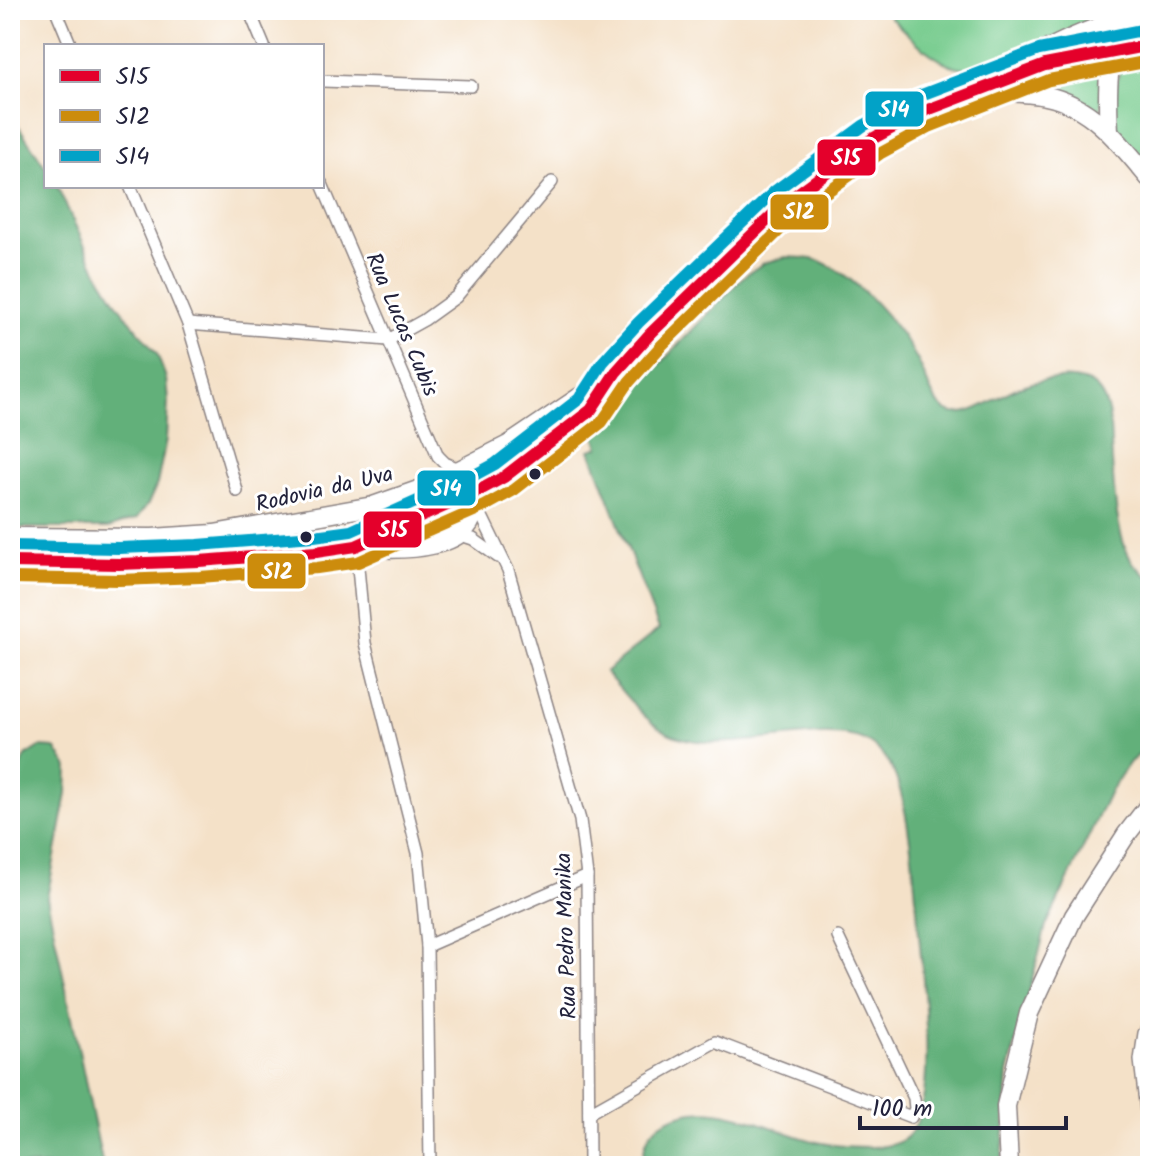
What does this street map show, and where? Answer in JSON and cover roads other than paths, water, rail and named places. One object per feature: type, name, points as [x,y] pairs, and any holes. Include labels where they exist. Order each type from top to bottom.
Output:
[{"type":"main road","points":[[1109,131],[1108,91],[1112,51],[1117,38],[1143,15]]},
{"type":"main road","points":[[972,92],[1023,60],[1071,39],[1143,15]]},
{"type":"main road","name":"Rodovia da Uva","points":[[10,562],[119,564],[316,552],[356,546],[471,494],[504,477],[591,410],[616,372],[650,334],[786,202],[872,139],[922,112],[1045,65],[1150,45]]},
{"type":"main road","points":[[972,92],[1046,96],[1078,108],[1109,131],[1150,179]]},
{"type":"main road","name":"Rodovia da Uva","points":[[10,537],[152,538],[214,534],[373,506],[424,488],[510,444],[616,372]]},
{"type":"main road","points":[[356,546],[404,550],[458,534],[475,514],[471,494]]},
{"type":"main road","points":[[1009,1166],[1006,1106],[1029,1013],[1074,916],[1126,835],[1150,804]]},
{"type":"street","points":[[56,10],[70,44]]},
{"type":"street","points":[[249,10],[263,44]]},
{"type":"street","points":[[324,81],[471,86]]},
{"type":"street","points":[[188,324],[388,340],[456,297],[552,182]]},
{"type":"street","points":[[131,188],[188,324],[237,491]]},
{"type":"street","name":"Rua Lucas Cubis","points":[[324,188],[438,456],[459,469],[471,494]]},
{"type":"street","name":"Rua Pedro Manika","points":[[471,494],[508,570],[580,820],[587,876],[589,1166]]},
{"type":"street","points":[[458,534],[487,547],[508,570]]},
{"type":"street","points":[[356,546],[365,643],[418,853],[427,946],[430,1166]]},
{"type":"street","points":[[427,946],[587,876]]},
{"type":"street","points":[[589,1113],[715,1042],[911,1117],[915,1109],[914,1098],[838,937]]},
{"type":"street","points":[[1150,1028],[1144,1033],[1140,1060],[1150,1146]]}]
